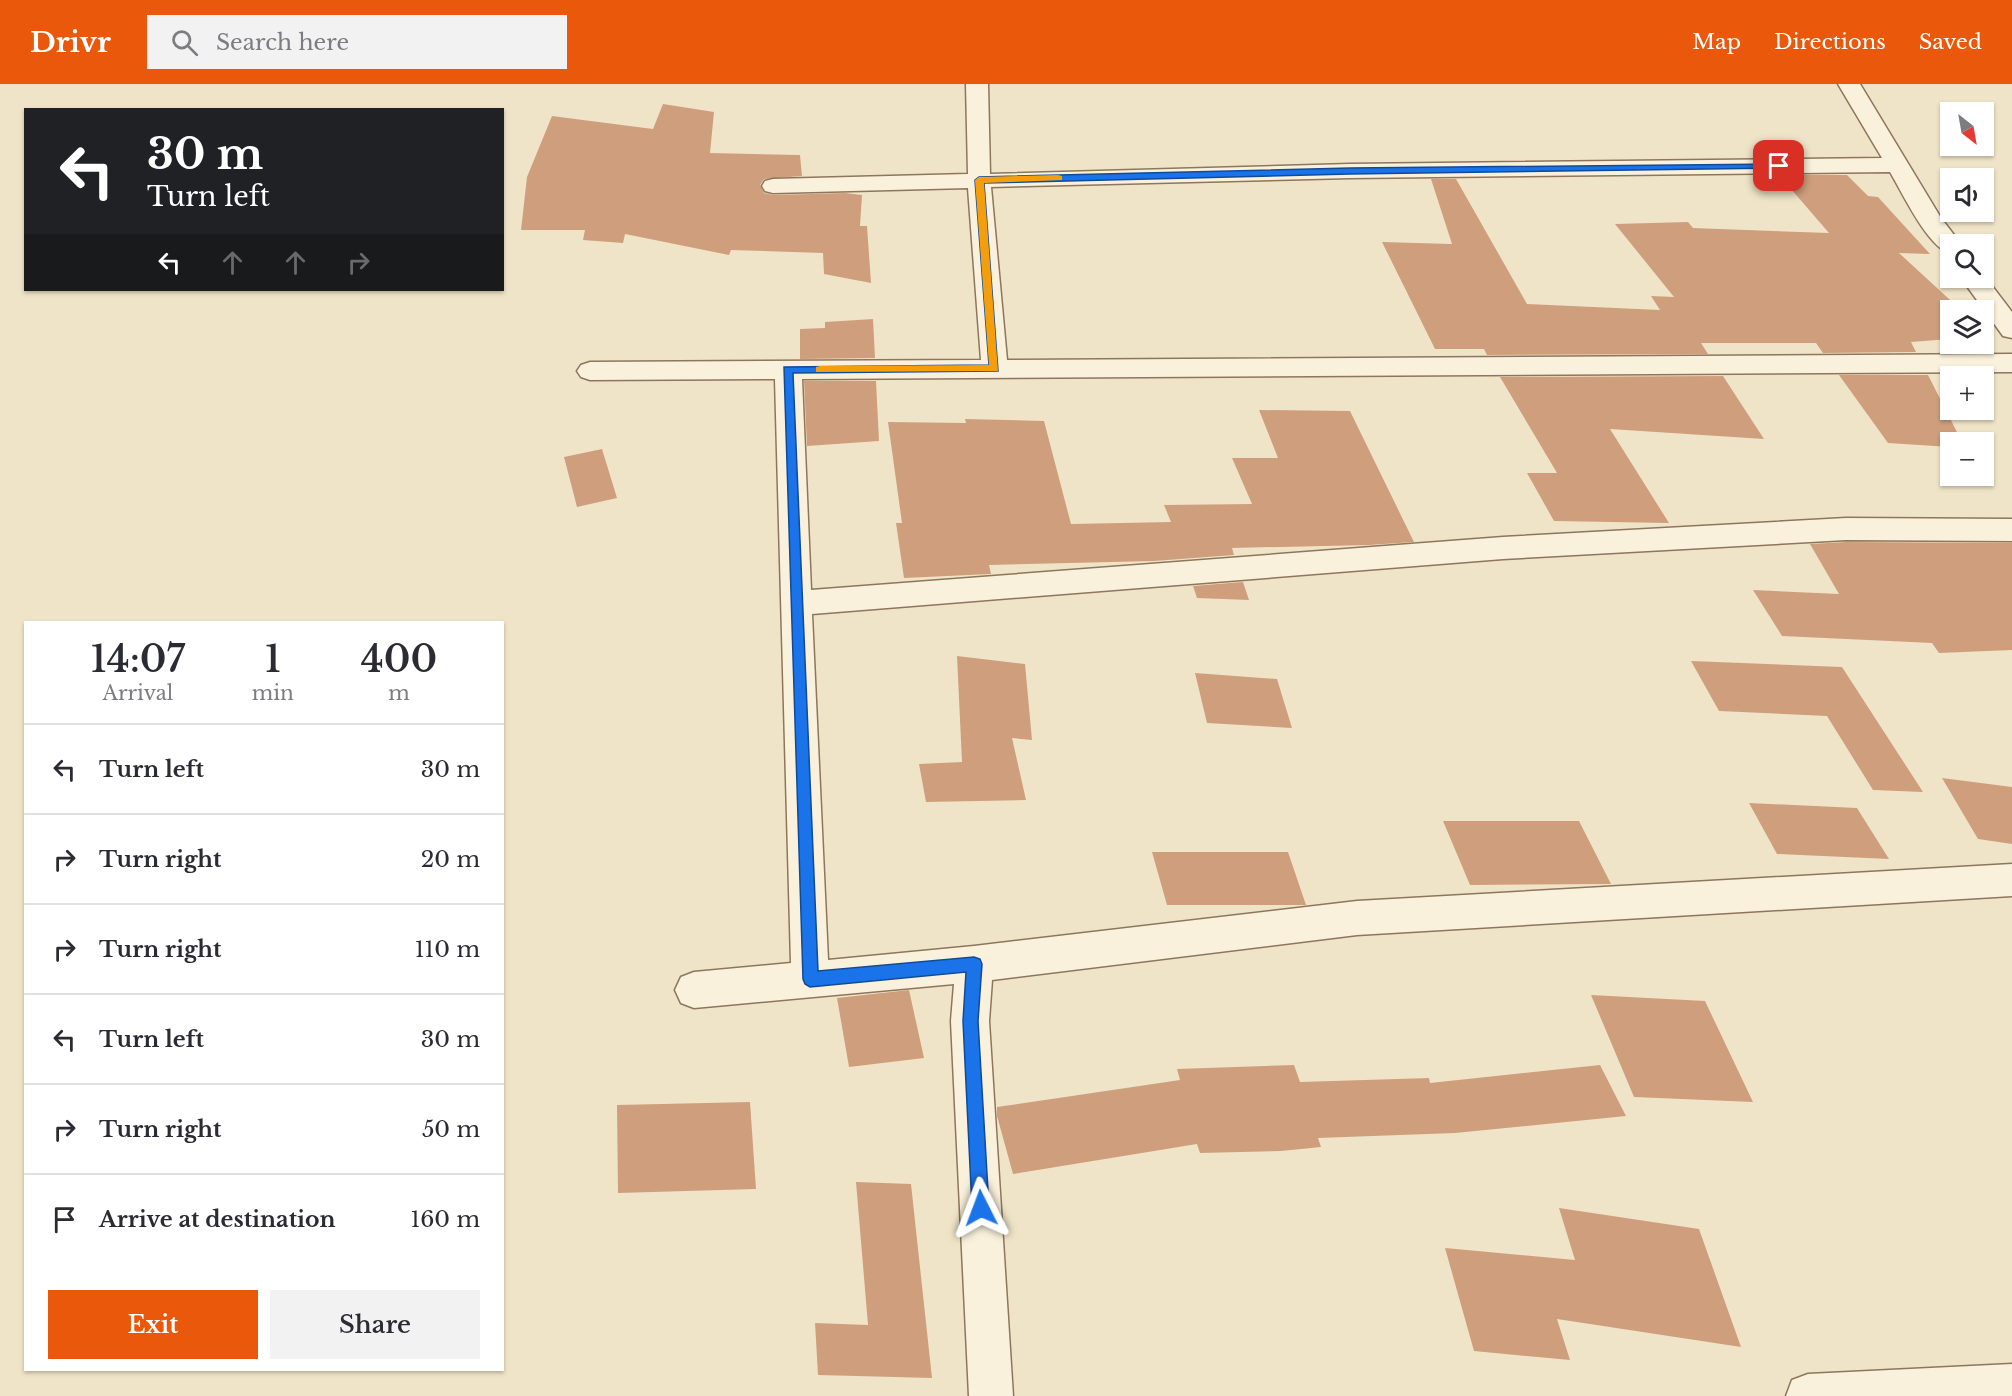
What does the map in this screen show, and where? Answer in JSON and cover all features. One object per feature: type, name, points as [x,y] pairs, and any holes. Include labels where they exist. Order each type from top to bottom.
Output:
[{"type":"street","points":[[977,84],[979,180],[995,368]]},
{"type":"street","points":[[1849,84],[1941,234]]},
{"type":"street","points":[[772,186],[1350,171],[1898,165]]},
{"type":"street","points":[[1980,288],[2012,330]]},
{"type":"street","points":[[590,371],[2012,363]]},
{"type":"street","points":[[788,370],[810,979]]},
{"type":"street","points":[[797,603],[1514,548],[1846,529],[2012,530]]},
{"type":"street","points":[[693,990],[974,964],[1357,918],[2012,880]]},
{"type":"street","points":[[974,964],[970,1021],[991,1396]]},
{"type":"street","points":[[1808,1396],[2012,1386]]},
{"type":"building","points":[[663,104],[714,112],[710,153],[800,155],[802,176],[764,179],[760,185],[764,193],[773,195],[845,193],[862,195],[860,226],[867,226],[871,283],[824,274],[823,253],[731,250],[729,255],[625,234],[623,243],[583,240],[585,230],[521,230],[527,177],[552,116],[653,129]]},
{"type":"building","points":[[1796,175],[1847,175],[1868,196],[1878,197],[1930,254],[1899,253],[1950,300],[1940,300],[1940,340],[1911,342],[1916,352],[1823,353],[1816,343],[1701,343],[1708,354],[1487,355],[1484,349],[1435,349],[1382,242],[1452,244],[1431,179],[1456,179],[1527,304],[1660,310],[1651,296],[1674,297],[1615,224],[1688,222],[1693,228],[1829,233],[1791,189],[1800,180]]},
{"type":"building","points":[[873,319],[875,358],[800,359],[800,329],[825,328],[825,322]]},
{"type":"building","points":[[1839,375],[1928,375],[1940,399],[1940,420],[1951,420],[1957,432],[1940,432],[1940,446],[1888,443]]},
{"type":"building","points":[[1723,376],[1764,439],[1610,429],[1669,523],[1554,521],[1527,473],[1557,473],[1500,377]]},
{"type":"building","points":[[804,381],[876,381],[879,441],[807,446]]},
{"type":"building","points":[[1259,410],[1350,411],[1414,542],[1232,548],[1234,555],[1154,561],[989,565],[991,574],[904,578],[896,523],[902,523],[888,422],[966,423],[965,419],[1044,421],[1071,524],[1171,522],[1164,505],[1252,504],[1232,458],[1278,458]]},
{"type":"building","points":[[602,449],[617,498],[577,507],[564,457]]},
{"type":"building","points":[[1846,542],[2012,543],[2012,650],[1939,653],[1932,643],[1782,636],[1753,590],[1839,594],[1810,544]]},
{"type":"building","points":[[1243,582],[1249,600],[1197,598],[1193,586]]},
{"type":"building","points":[[957,656],[1025,664],[1032,740],[1012,738],[1026,800],[926,802],[919,764],[962,762]]},
{"type":"building","points":[[1691,661],[1842,667],[1923,792],[1873,790],[1827,716],[1719,711]]},
{"type":"building","points":[[1195,673],[1277,679],[1292,728],[1207,723]]},
{"type":"building","points":[[1942,778],[2012,787],[2012,844],[1978,839]]},
{"type":"building","points":[[1749,803],[1857,808],[1889,859],[1777,854]]},
{"type":"building","points":[[1443,821],[1579,821],[1611,884],[1470,885]]},
{"type":"building","points":[[1152,852],[1288,852],[1306,905],[1167,905]]},
{"type":"building","points":[[909,990],[924,1058],[849,1067],[837,998]]},
{"type":"building","points":[[1591,995],[1705,1001],[1753,1102],[1634,1097]]},
{"type":"building","points":[[1294,1065],[1300,1082],[1429,1078],[1430,1083],[1600,1065],[1626,1116],[1455,1133],[1318,1138],[1321,1147],[1281,1151],[1200,1153],[1197,1144],[1013,1174],[997,1116],[997,1107],[1180,1080],[1177,1069]]},
{"type":"building","points":[[750,1102],[756,1189],[618,1193],[617,1105]]},
{"type":"building","points":[[856,1182],[911,1184],[932,1378],[818,1375],[815,1323],[868,1325]]},
{"type":"building","points":[[1559,1208],[1699,1229],[1741,1347],[1557,1319],[1570,1360],[1474,1351],[1445,1248],[1575,1260]]},
{"type":"slow traffic","points":[[820,369],[995,368],[979,180],[1058,178]]},
{"type":"route","points":[[981,1208],[970,1021],[974,964],[810,979],[788,370],[995,368],[979,180],[1350,171],[1779,166]]}]
